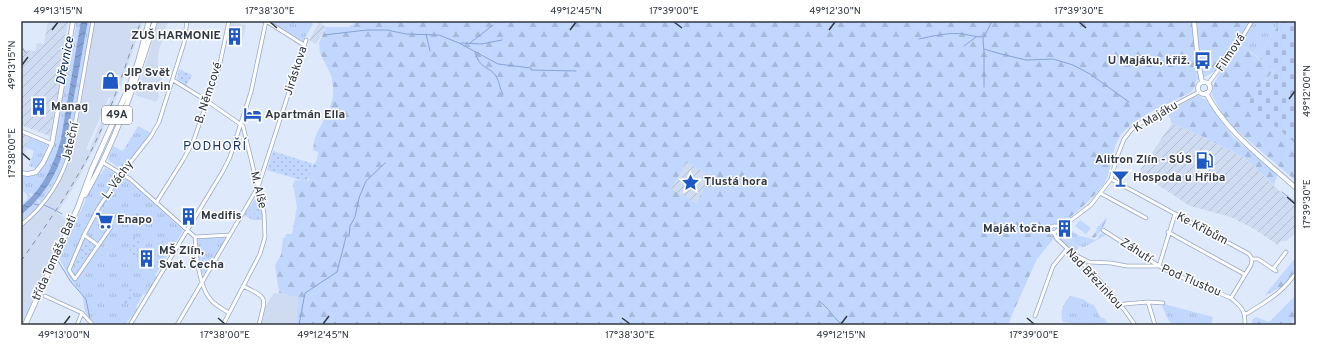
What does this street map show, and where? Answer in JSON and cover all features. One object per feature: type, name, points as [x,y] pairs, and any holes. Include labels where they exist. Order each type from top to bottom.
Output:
[{"type":"main road","points":[[21,173],[28,174],[36,172],[43,163],[52,144],[73,21]]},
{"type":"main road","name":"třída Tomáše Bati","points":[[26,325],[32,308],[78,207],[96,159],[134,76],[149,21]]},
{"type":"main road","name":"třída Tomáše Bati","points":[[78,207],[102,162],[128,103],[155,21]]},
{"type":"main road","points":[[1194,21],[1202,82]]},
{"type":"main road","points":[[1202,82],[1208,84],[1209,89],[1206,93]]},
{"type":"main road","points":[[1202,82],[1198,86],[1199,92],[1203,94],[1206,93]]},
{"type":"main road","points":[[1206,93],[1217,112],[1228,126],[1296,188]]},
{"type":"main road","points":[[96,159],[102,162]]},
{"type":"street","name":"Jateční","points":[[21,225],[38,211],[61,176],[67,162],[72,147],[94,21]]},
{"type":"street","name":"L. Váchy","points":[[111,227],[75,279],[69,270],[84,235],[99,207],[156,129],[184,43],[187,21]]},
{"type":"street","name":"B. Němcové","points":[[156,202],[188,152],[219,68],[229,21]]},
{"type":"street","points":[[130,325],[226,164],[241,124],[255,74],[266,21],[304,45]]},
{"type":"street","name":"Filmová","points":[[1208,84],[1252,21]]},
{"type":"street","name":"Jiráskova","points":[[177,325],[258,187],[306,40]]},
{"type":"street","points":[[173,80],[241,124]]},
{"type":"street","name":"K Majáku","points":[[1054,233],[1091,204],[1111,179],[1117,156],[1124,138],[1132,129],[1144,121],[1199,92]]},
{"type":"street","name":"M. Alše","points":[[223,325],[260,254],[265,226],[262,202],[245,129],[241,124]]},
{"type":"street","points":[[21,132],[52,144]]},
{"type":"street","points":[[102,162],[122,174],[195,237],[230,236]]},
{"type":"street","points":[[254,171],[259,173],[264,171]]},
{"type":"street","name":"Ke Křibům","points":[[1111,179],[1249,254],[1252,259],[1258,259],[1274,270],[1286,252]]},
{"type":"street","points":[[1100,192],[1146,218]]},
{"type":"street","points":[[251,200],[256,198],[262,202]]},
{"type":"street","name":"Záhutí","points":[[1103,230],[1159,266],[1168,232],[1175,214]]},
{"type":"street","points":[[1054,233],[1049,231],[1050,228],[1053,226],[1063,226]]},
{"type":"street","points":[[1168,232],[1244,274]]},
{"type":"street","name":"Nad Březinkou","points":[[1054,233],[1057,239],[1102,283],[1135,325]]},
{"type":"street","points":[[84,235],[98,245]]},
{"type":"street","points":[[195,237],[197,262],[204,289],[210,300],[229,313]]},
{"type":"street","points":[[1035,316],[1053,266],[1067,249]]},
{"type":"street","name":"Pod Tlustou","points":[[1073,254],[1089,262],[1111,263],[1132,267],[1159,266],[1174,274],[1231,298],[1239,304],[1245,314]]},
{"type":"street","points":[[1231,298],[1252,259]]},
{"type":"street","points":[[1245,325],[1245,314],[1248,314],[1287,285],[1290,279],[1296,274]]},
{"type":"street","points":[[244,286],[260,294],[263,298],[264,303],[259,325]]},
{"type":"street","points":[[45,296],[82,313],[93,325]]},
{"type":"street","points":[[1148,302],[1155,325]]},
{"type":"street","points":[[1121,306],[1148,302],[1163,303]]},
{"type":"street","points":[[77,325],[82,313]]},
{"type":"shaded area","points":[[48,21],[68,22],[64,42],[64,58],[50,136],[21,125],[21,50],[35,51],[37,43],[44,44]]},
{"type":"shaded area","points":[[95,21],[143,21],[118,93],[98,141],[76,183],[57,213],[67,219],[23,325],[21,325],[21,224],[51,194],[64,174],[74,147]],"holes":[[[109,97],[111,98],[89,150],[86,149]]]},
{"type":"shaded area","points":[[158,21],[168,22],[158,54],[158,67],[162,69],[163,74],[158,90],[159,97],[156,102],[135,95],[146,64]]},
{"type":"shaded area","points":[[231,22],[246,25],[242,43],[228,40]]},
{"type":"shaded area","points":[[319,22],[326,27],[316,44],[309,40]]},
{"type":"shaded area","points":[[1172,123],[1204,137],[1245,158],[1296,207],[1296,233],[1286,241],[1281,241],[1278,245],[1256,230],[1231,217],[1190,206],[1139,172]]},
{"type":"shaded area","points":[[21,132],[30,136],[21,159]]},
{"type":"shaded area","points":[[687,162],[712,176],[696,203],[671,189]]},
{"type":"shaded area","points":[[274,293],[298,296],[296,325],[260,325],[264,308]]},
{"type":"green space","points":[[74,21],[91,21],[70,146],[58,176],[41,202],[30,193],[29,194],[40,203],[21,222],[21,205],[28,198],[26,193],[21,190],[21,176],[26,177],[35,175],[41,170],[48,157],[69,56],[71,56],[76,25],[74,25]]},
{"type":"green space","points":[[269,21],[308,21],[313,24],[303,41]]},
{"type":"green space","points":[[359,21],[1193,21],[1197,73],[1195,86],[1191,92],[1144,116],[1121,135],[1116,144],[1108,175],[1100,189],[1088,202],[1062,224],[1052,224],[1044,232],[1055,237],[1037,259],[1008,325],[296,325],[298,297],[279,293],[275,265],[281,255],[283,238],[285,238],[286,234],[292,234],[297,207],[293,184],[295,180],[309,181],[310,172],[318,157],[318,152],[313,150],[315,137],[330,108],[333,97],[331,75],[320,53],[319,43],[326,27],[348,27]],"holes":[[[687,162],[711,176],[696,203],[671,189]]]},
{"type":"green space","points":[[1193,21],[1198,21],[1202,66],[1204,72],[1208,75],[1196,81],[1197,73]]},
{"type":"green space","points":[[1198,21],[1249,21],[1244,31],[1217,70],[1208,75],[1204,72],[1202,66]]},
{"type":"green space","points":[[1254,21],[1281,21],[1258,57],[1241,45]]},
{"type":"green space","points":[[1281,21],[1296,21],[1296,144],[1247,102],[1274,71],[1258,57]]},
{"type":"green space","points":[[1241,45],[1274,70],[1248,102],[1296,144],[1296,181],[1235,129],[1223,115],[1212,95],[1215,82],[1219,75],[1227,62]]},
{"type":"green space","points":[[179,69],[192,75],[186,86],[177,79]]},
{"type":"green space","points":[[1197,96],[1206,100],[1234,138],[1278,174],[1274,185],[1245,158],[1204,137],[1172,123],[1167,112]]},
{"type":"green space","points":[[138,126],[151,133],[126,167],[119,168],[108,160],[113,146],[123,151]]},
{"type":"green space","points":[[30,136],[48,144],[39,165],[35,168],[29,166],[34,151],[27,148],[21,161]]},
{"type":"green space","points":[[30,136],[40,140],[35,150],[27,147]]},
{"type":"green space","points":[[273,151],[313,164],[307,182],[267,170]]},
{"type":"green space","points":[[105,168],[117,174],[115,179],[119,182],[123,178],[127,180],[183,231],[155,275],[158,277],[147,294],[143,294],[136,307],[138,309],[125,325],[96,325],[85,312],[82,294],[71,280],[59,258],[98,173],[101,174]]},
{"type":"green space","points":[[254,200],[257,200],[260,204],[263,220],[253,220],[244,215]]},
{"type":"green space","points":[[252,204],[258,207],[253,217],[248,214]]},
{"type":"green space","points":[[1106,218],[1107,219],[1102,229],[1095,238],[1091,238],[1097,230],[1096,229]]},
{"type":"green space","points":[[1080,220],[1091,228],[1086,234],[1075,226]]},
{"type":"green space","points":[[1067,228],[1080,236],[1096,240],[1103,231],[1108,234],[1084,247],[1078,246],[1058,234],[1056,236],[1056,234]]},
{"type":"green space","points":[[1058,235],[1079,247],[1074,254],[1056,236]]},
{"type":"green space","points":[[132,236],[140,240],[136,259],[129,257]]},
{"type":"green space","points":[[224,237],[225,240],[206,273],[203,274],[198,262],[196,239]]},
{"type":"green space","points":[[87,239],[94,244],[93,247],[75,275],[73,274],[71,268],[73,269],[84,241]]},
{"type":"green space","points":[[164,239],[170,243],[163,254],[157,250]]},
{"type":"green space","points":[[159,257],[163,259],[154,273],[150,270]]},
{"type":"green space","points":[[1296,257],[1296,279],[1264,296]]},
{"type":"green space","points":[[111,259],[117,263],[109,274],[104,270]]},
{"type":"green space","points":[[131,288],[136,291],[127,304],[122,301]]},
{"type":"green space","points":[[1296,295],[1296,315],[1291,325],[1252,325],[1252,320],[1256,317],[1269,322]]},
{"type":"green space","points":[[1070,296],[1083,299],[1094,305],[1100,317],[1105,319],[1108,325],[1063,322],[1063,308]]},
{"type":"green space","points":[[1164,304],[1213,317],[1211,325],[1174,325],[1169,321],[1162,306]]},
{"type":"water","points":[[81,21],[88,21],[65,147],[54,176],[35,202],[21,215],[21,207],[41,185],[51,167],[58,149]]},
{"type":"waterway","points":[[984,87],[983,39],[992,21]]},
{"type":"waterway","points":[[470,43],[493,25]]},
{"type":"waterway","points":[[324,35],[367,30],[387,30],[406,34],[439,35],[459,43],[498,64],[531,68],[531,70],[576,71]]},
{"type":"waterway","points":[[426,34],[430,51]]},
{"type":"waterway","points":[[919,39],[952,34],[982,37]]},
{"type":"waterway","points":[[964,46],[976,37]]},
{"type":"waterway","points":[[461,43],[482,44],[502,40]]},
{"type":"waterway","points":[[21,46],[26,53]]},
{"type":"waterway","points":[[984,49],[1026,60],[1053,59],[1073,65],[1090,74],[1129,102]]},
{"type":"waterway","points":[[475,52],[479,62],[496,76],[503,95]]},
{"type":"waterway","points":[[349,236],[350,226],[355,217],[359,198],[366,181],[385,163]]},
{"type":"waterway","points":[[1282,192],[1296,203]]},
{"type":"waterway","points":[[34,204],[39,205]]},
{"type":"waterway","points":[[44,205],[55,210]]},
{"type":"waterway","points":[[57,211],[62,214]]},
{"type":"waterway","points":[[299,325],[305,293],[337,272],[346,237]]},
{"type":"waterway","points":[[58,261],[71,282],[86,299],[90,319]]},
{"type":"waterway","points":[[819,301],[842,325]]},
{"type":"railway","points":[[21,261],[48,223],[89,155],[111,106],[141,21]]},
{"type":"place","name":"ZUŠ HARMONIE","points":[[234,36]]},
{"type":"place","name":"U Majáku, křiž.","points":[[1203,61]]},
{"type":"place","name":"JIP Svět potravin","points":[[111,80]]},
{"type":"place","name":"Manag","points":[[38,107]]},
{"type":"place","name":"Apartmán Ella","points":[[252,115]]},
{"type":"place","name":"Alitron Zlín - SÚS","points":[[1205,160]]},
{"type":"place","name":"Hospoda u Hřiba","points":[[1120,178]]},
{"type":"place","name":"Tlustá hora","points":[[691,182]]},
{"type":"place","name":"Medifis","points":[[188,216]]},
{"type":"place","name":"Enapo","points":[[104,220]]},
{"type":"place","name":"Maják točna","points":[[1064,229]]},
{"type":"place","name":"MŠ Zlín, Svat. Čecha","points":[[146,258]]},
{"type":"district","name":"PODHOŘÍ","points":[[215,147]]},
{"type":"water label","name":"Dřevnice","points":[[66,61]]}]
